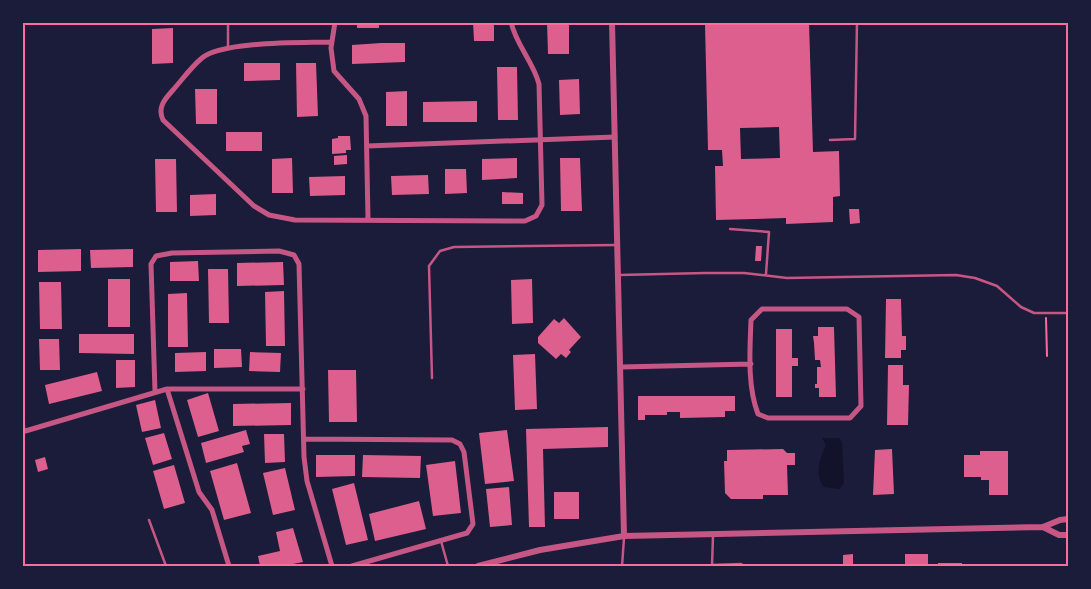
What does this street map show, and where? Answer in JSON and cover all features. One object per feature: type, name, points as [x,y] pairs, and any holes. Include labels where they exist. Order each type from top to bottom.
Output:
[{"type":"street","points":[[336,22],[331,42],[334,71],[364,108],[367,146],[368,219]]},
{"type":"street","points":[[331,42],[228,47],[202,58],[166,98],[161,107],[163,120],[254,206],[269,215],[289,219],[530,219],[536,216],[542,205],[539,84],[536,72],[517,39],[511,22]]},
{"type":"street","points":[[612,22],[624,536]]},
{"type":"street","points":[[367,146],[615,137]]},
{"type":"street","points":[[155,392],[151,264],[156,256],[162,254],[278,251],[294,255],[299,264],[301,364],[307,481],[332,566]]},
{"type":"street","points":[[847,308],[859,317],[861,406],[850,418],[768,418],[758,414],[755,406],[751,364],[751,320],[762,309],[847,308]]},
{"type":"street","points":[[621,367],[751,364]]},
{"type":"street","points":[[22,411],[23,432],[167,389],[303,389]]},
{"type":"street","points":[[167,389],[199,492],[212,510],[229,566]]},
{"type":"street","points":[[304,439],[452,440],[460,444],[464,452],[473,524],[467,533],[352,566]]},
{"type":"street","points":[[478,566],[540,550],[624,536],[1043,527],[1068,519]]},
{"type":"street","points":[[1043,527],[1059,535],[1068,535]]},
{"type":"lane","points":[[228,22],[228,47]]},
{"type":"lane","points":[[830,140],[855,140],[857,22]]},
{"type":"lane","points":[[730,229],[769,232],[766,274]]},
{"type":"lane","points":[[432,378],[429,266],[440,251],[454,247],[618,245]]},
{"type":"lane","points":[[619,276],[705,273],[766,274],[787,278],[956,276],[975,278],[997,286],[1030,311],[1068,313]]},
{"type":"lane","points":[[148,520],[166,566]]},
{"type":"lane","points":[[713,534],[712,566],[741,564],[744,566]]},
{"type":"lane","points":[[622,566],[624,536]]},
{"type":"lane","points":[[441,541],[448,566]]},
{"type":"path","points":[[1046,313],[1047,356]]},
{"type":"shaded area","points":[[822,438],[839,438],[842,442],[844,483],[840,489],[824,487],[821,482],[819,466],[826,445]]},
{"type":"building","points":[[357,22],[379,22],[379,28],[357,28]]},
{"type":"building","points":[[473,22],[494,22],[494,41],[474,41]]},
{"type":"building","points":[[547,22],[569,22],[569,54],[548,54]]},
{"type":"building","points":[[809,22],[813,152],[839,151],[840,196],[833,197],[833,222],[786,224],[786,218],[716,220],[715,166],[723,166],[722,150],[708,150],[705,25]],"holes":[[[779,127],[780,158],[741,159],[740,128]]]},
{"type":"building","points":[[173,28],[173,63],[152,64],[152,29]]},
{"type":"building","points":[[405,43],[405,62],[352,64],[352,45]]},
{"type":"building","points":[[244,63],[280,63],[280,80],[244,81]]},
{"type":"building","points":[[296,63],[316,63],[318,116],[297,117]]},
{"type":"building","points":[[497,67],[517,67],[518,120],[498,120]]},
{"type":"building","points":[[579,79],[580,114],[560,115],[559,80]]},
{"type":"building","points":[[195,89],[217,89],[217,124],[196,124]]},
{"type":"building","points":[[407,91],[407,126],[386,126],[386,92]]},
{"type":"building","points":[[477,101],[477,122],[423,122],[423,102]]},
{"type":"building","points":[[226,132],[262,132],[262,151],[226,151]]},
{"type":"building","points":[[338,136],[350,136],[351,150],[346,150],[346,153],[332,154],[332,139],[338,138]]},
{"type":"building","points":[[347,155],[347,164],[334,165],[334,156]]},
{"type":"building","points":[[292,158],[293,193],[272,193],[272,159]]},
{"type":"building","points":[[517,158],[517,178],[482,180],[482,159]]},
{"type":"building","points":[[560,158],[580,158],[582,211],[561,211]]},
{"type":"building","points":[[155,159],[176,159],[177,212],[156,212]]},
{"type":"building","points":[[445,169],[466,169],[467,193],[445,194]]},
{"type":"building","points":[[428,175],[429,194],[392,195],[391,176]]},
{"type":"building","points":[[345,176],[345,195],[310,196],[309,177]]},
{"type":"building","points":[[502,192],[523,193],[523,204],[502,204]]},
{"type":"building","points":[[216,194],[216,215],[190,216],[190,195]]},
{"type":"building","points":[[849,209],[859,209],[860,223],[850,224]]},
{"type":"building","points":[[756,246],[762,246],[761,261],[755,261]]},
{"type":"building","points":[[81,249],[81,271],[38,272],[38,250]]},
{"type":"building","points":[[133,249],[133,267],[91,268],[90,250]]},
{"type":"building","points":[[198,261],[199,281],[170,281],[170,262]]},
{"type":"building","points":[[283,262],[284,285],[237,286],[237,263]]},
{"type":"building","points":[[208,269],[228,269],[229,323],[209,323]]},
{"type":"building","points":[[108,279],[130,279],[130,327],[108,327]]},
{"type":"building","points":[[532,279],[533,323],[512,324],[511,280]]},
{"type":"building","points":[[39,282],[61,282],[62,329],[40,329]]},
{"type":"building","points":[[284,291],[285,346],[266,346],[265,292]]},
{"type":"building","points":[[187,293],[188,347],[168,347],[168,294]]},
{"type":"building","points":[[886,299],[901,299],[902,336],[906,336],[906,350],[901,350],[901,358],[885,358]]},
{"type":"building","points":[[564,318],[581,337],[569,350],[571,352],[566,358],[561,354],[556,359],[538,343],[538,337],[554,319],[559,323]]},
{"type":"building","points":[[818,327],[834,327],[836,397],[819,397],[819,388],[815,388],[815,384],[817,384],[817,367],[821,367],[820,360],[815,360],[813,336],[818,336]]},
{"type":"building","points":[[776,329],[792,329],[792,358],[798,358],[798,366],[792,366],[792,397],[776,397]]},
{"type":"building","points":[[79,334],[134,334],[134,354],[79,353]]},
{"type":"building","points":[[39,339],[59,339],[60,370],[40,370]]},
{"type":"building","points":[[214,349],[241,349],[242,367],[214,368]]},
{"type":"building","points":[[206,352],[206,371],[175,372],[175,353]]},
{"type":"building","points":[[250,352],[281,353],[280,372],[249,371]]},
{"type":"building","points":[[535,354],[537,409],[515,410],[513,355]]},
{"type":"building","points":[[116,360],[135,360],[135,387],[116,388]]},
{"type":"building","points":[[888,365],[903,365],[903,385],[909,385],[908,425],[887,425]]},
{"type":"building","points":[[328,370],[356,370],[357,422],[329,422]]},
{"type":"building","points":[[97,372],[102,391],[49,404],[45,385]]},
{"type":"building","points":[[208,393],[219,431],[198,437],[187,400]]},
{"type":"building","points":[[638,396],[735,396],[735,411],[725,411],[725,417],[680,418],[680,412],[667,412],[667,415],[645,415],[645,420],[638,420]]},
{"type":"building","points":[[155,400],[161,428],[142,432],[136,405]]},
{"type":"building","points":[[291,403],[291,425],[233,426],[233,404]]},
{"type":"building","points":[[608,427],[608,447],[543,449],[545,527],[529,527],[526,429]]},
{"type":"building","points":[[246,430],[250,444],[242,446],[244,452],[206,463],[201,443]]},
{"type":"building","points":[[507,430],[514,481],[485,484],[479,433]]},
{"type":"building","points":[[164,433],[172,459],[153,465],[145,438]]},
{"type":"building","points":[[264,434],[284,434],[285,462],[265,463]]},
{"type":"building","points":[[783,449],[787,453],[795,453],[795,465],[787,465],[788,495],[763,495],[763,499],[731,499],[725,493],[724,461],[727,461],[727,450]]},
{"type":"building","points":[[892,449],[894,494],[873,495],[875,450]]},
{"type":"building","points":[[980,451],[1008,451],[1008,495],[989,495],[989,480],[981,480],[981,477],[964,477],[964,455],[980,455]]},
{"type":"building","points":[[316,455],[355,455],[355,476],[316,477]]},
{"type":"building","points":[[363,455],[421,456],[420,478],[362,477]]},
{"type":"building","points":[[45,457],[48,469],[38,472],[35,460]]},
{"type":"building","points":[[455,461],[461,513],[433,516],[426,465]]},
{"type":"building","points":[[237,463],[251,513],[224,520],[210,471]]},
{"type":"building","points":[[174,465],[185,503],[164,509],[153,471]]},
{"type":"building","points":[[285,468],[295,510],[273,515],[263,473]]},
{"type":"building","points":[[354,483],[368,540],[346,545],[332,489]]},
{"type":"building","points":[[509,487],[512,525],[490,527],[486,489]]},
{"type":"building","points":[[554,492],[579,492],[579,519],[554,519]]},
{"type":"building","points":[[419,501],[426,529],[375,541],[369,514]]},
{"type":"building","points":[[293,528],[303,562],[283,566],[260,566],[258,556],[280,551],[276,532]]},
{"type":"building","points":[[853,554],[853,566],[843,566],[843,555]]},
{"type":"building","points":[[905,554],[928,554],[928,566],[905,566]]},
{"type":"building","points":[[938,563],[962,563],[962,566],[938,566]]}]
